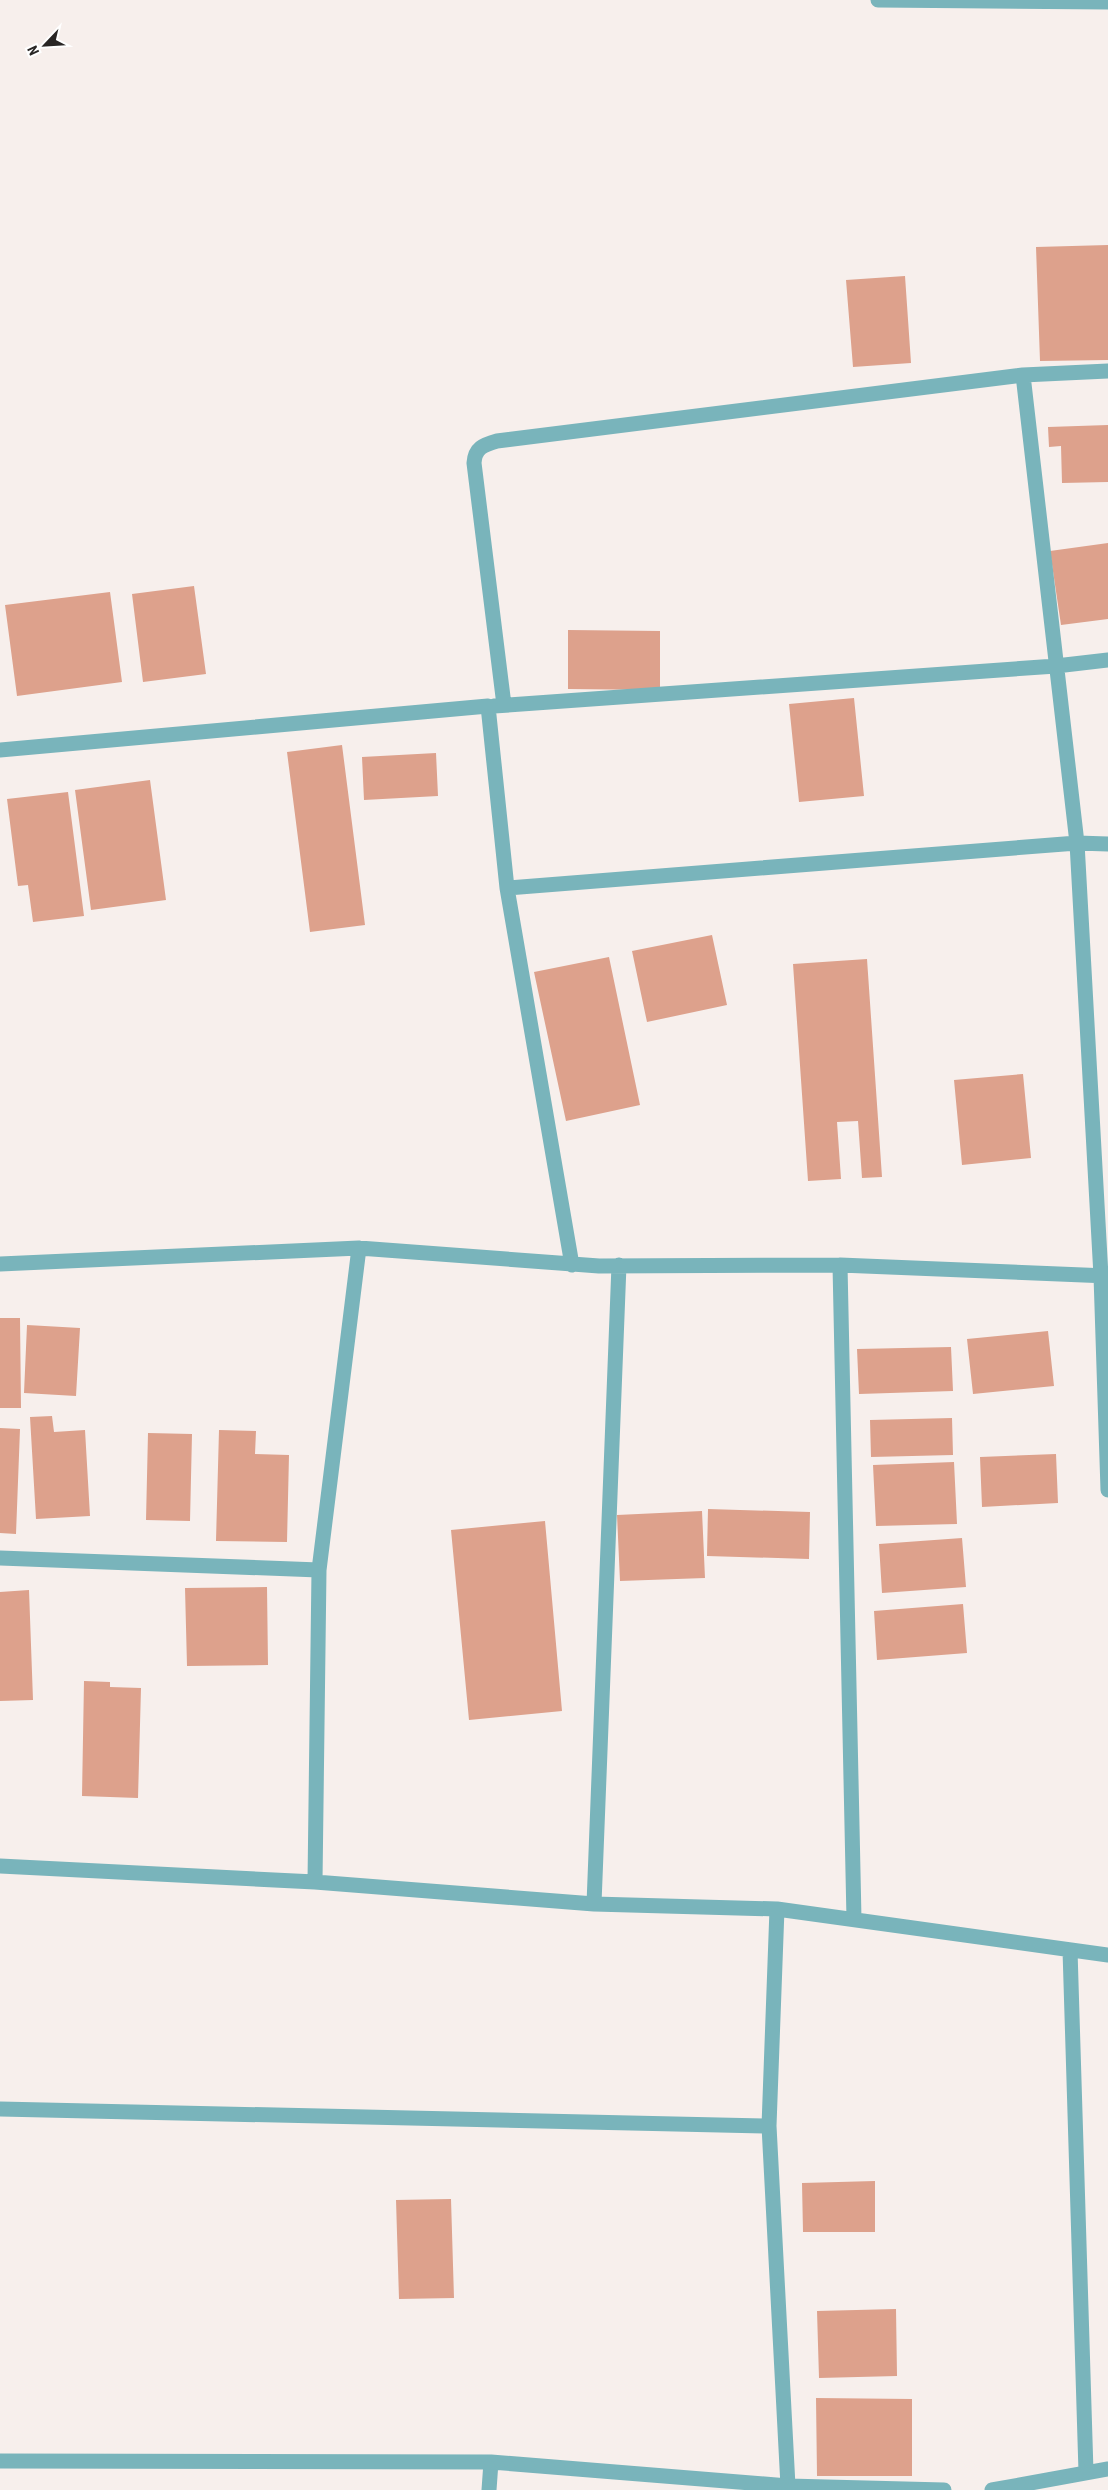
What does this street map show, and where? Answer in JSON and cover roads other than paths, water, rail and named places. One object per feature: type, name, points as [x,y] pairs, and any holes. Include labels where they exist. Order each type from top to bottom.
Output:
[{"type":"street","points":[[878,0],[1108,2]]},
{"type":"street","points":[[504,705],[474,463],[475,454],[480,447],[497,441],[1023,375],[1108,371]]},
{"type":"street","points":[[1023,375],[1077,843],[1102,1176],[1108,1490]]},
{"type":"street","points":[[0,750],[488,706],[1056,666],[1108,660]]},
{"type":"street","points":[[488,706],[507,888],[572,1264]]},
{"type":"street","points":[[507,888],[1077,843],[1108,844]]},
{"type":"street","points":[[0,1264],[359,1248],[572,1264],[840,1265],[1104,1276]]},
{"type":"street","points":[[315,1882],[318,1570],[359,1248]]},
{"type":"street","points":[[594,1904],[619,1265]]},
{"type":"street","points":[[840,1265],[854,1919]]},
{"type":"street","points":[[0,1558],[318,1570]]},
{"type":"street","points":[[0,1866],[315,1882],[594,1904],[777,1909],[1108,1955]]},
{"type":"street","points":[[777,1909],[769,2126],[788,2486]]},
{"type":"street","points":[[1070,1950],[1086,2472]]},
{"type":"street","points":[[0,2109],[769,2126]]},
{"type":"street","points":[[0,2461],[491,2462],[788,2486],[944,2490]]},
{"type":"street","points":[[489,2490],[491,2462]]},
{"type":"street","points":[[992,2490],[1108,2469]]}]
